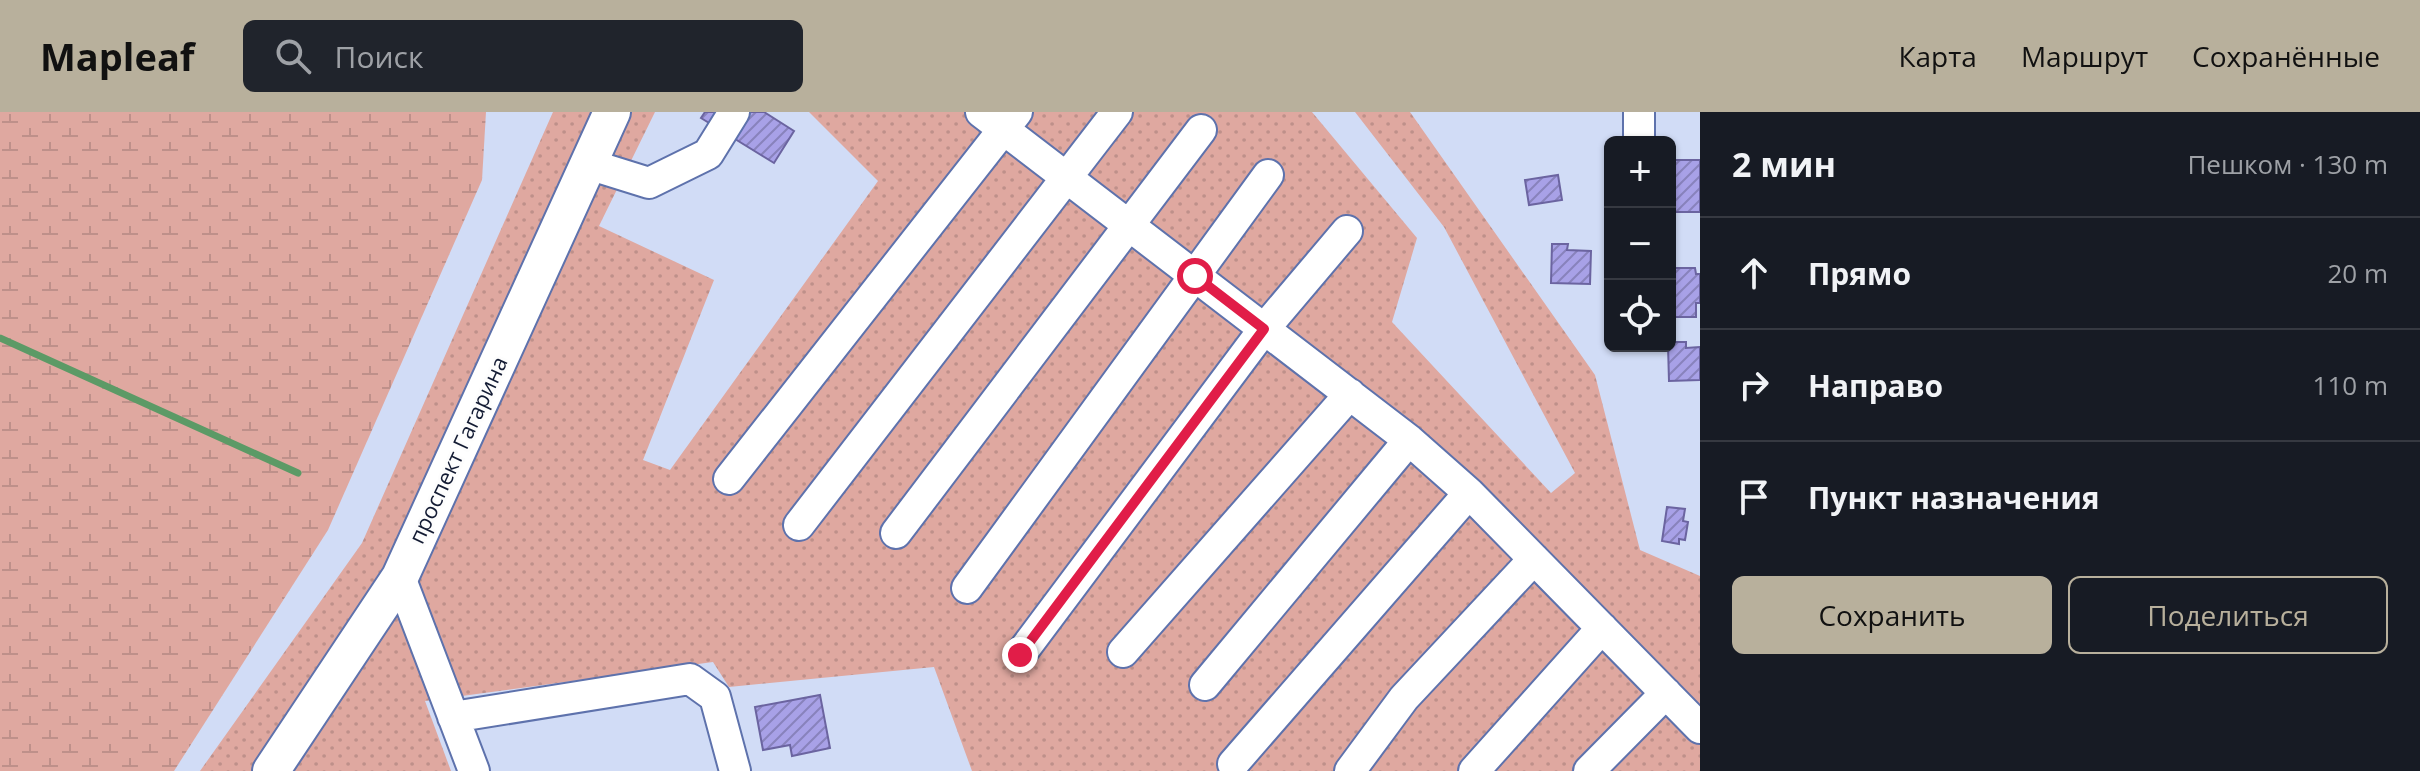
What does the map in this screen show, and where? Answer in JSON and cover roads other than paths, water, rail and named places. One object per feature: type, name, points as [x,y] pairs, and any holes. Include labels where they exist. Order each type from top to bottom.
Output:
[{"type":"main road","name":"проспект Гагарина","points":[[271,771],[400,577],[612,112]]},
{"type":"street","points":[[588,164],[649,183],[708,154],[734,112]]},
{"type":"street","points":[[799,525],[1117,112]]},
{"type":"street","points":[[1639,112],[1639,136]]},
{"type":"street","points":[[729,479],[1000,118],[1066,177],[1409,440],[1469,493],[1700,728]]},
{"type":"street","points":[[896,533],[1201,130]]},
{"type":"street","points":[[967,588],[1268,175]]},
{"type":"street","points":[[1020,655],[1264,329],[1347,231]]},
{"type":"street","points":[[1123,652],[1350,394]]},
{"type":"street","points":[[1205,685],[1409,440]]},
{"type":"street","points":[[1233,764],[1469,493]]},
{"type":"street","points":[[1350,771],[1404,698],[1534,559]]},
{"type":"street","points":[[400,577],[474,771]]},
{"type":"street","points":[[1474,771],[1602,628]]},
{"type":"street","points":[[453,717],[690,679],[715,697],[735,771]]},
{"type":"street","points":[[1589,771],[1666,693]]},
{"type":"waterway","points":[[0,338],[298,473]]}]
